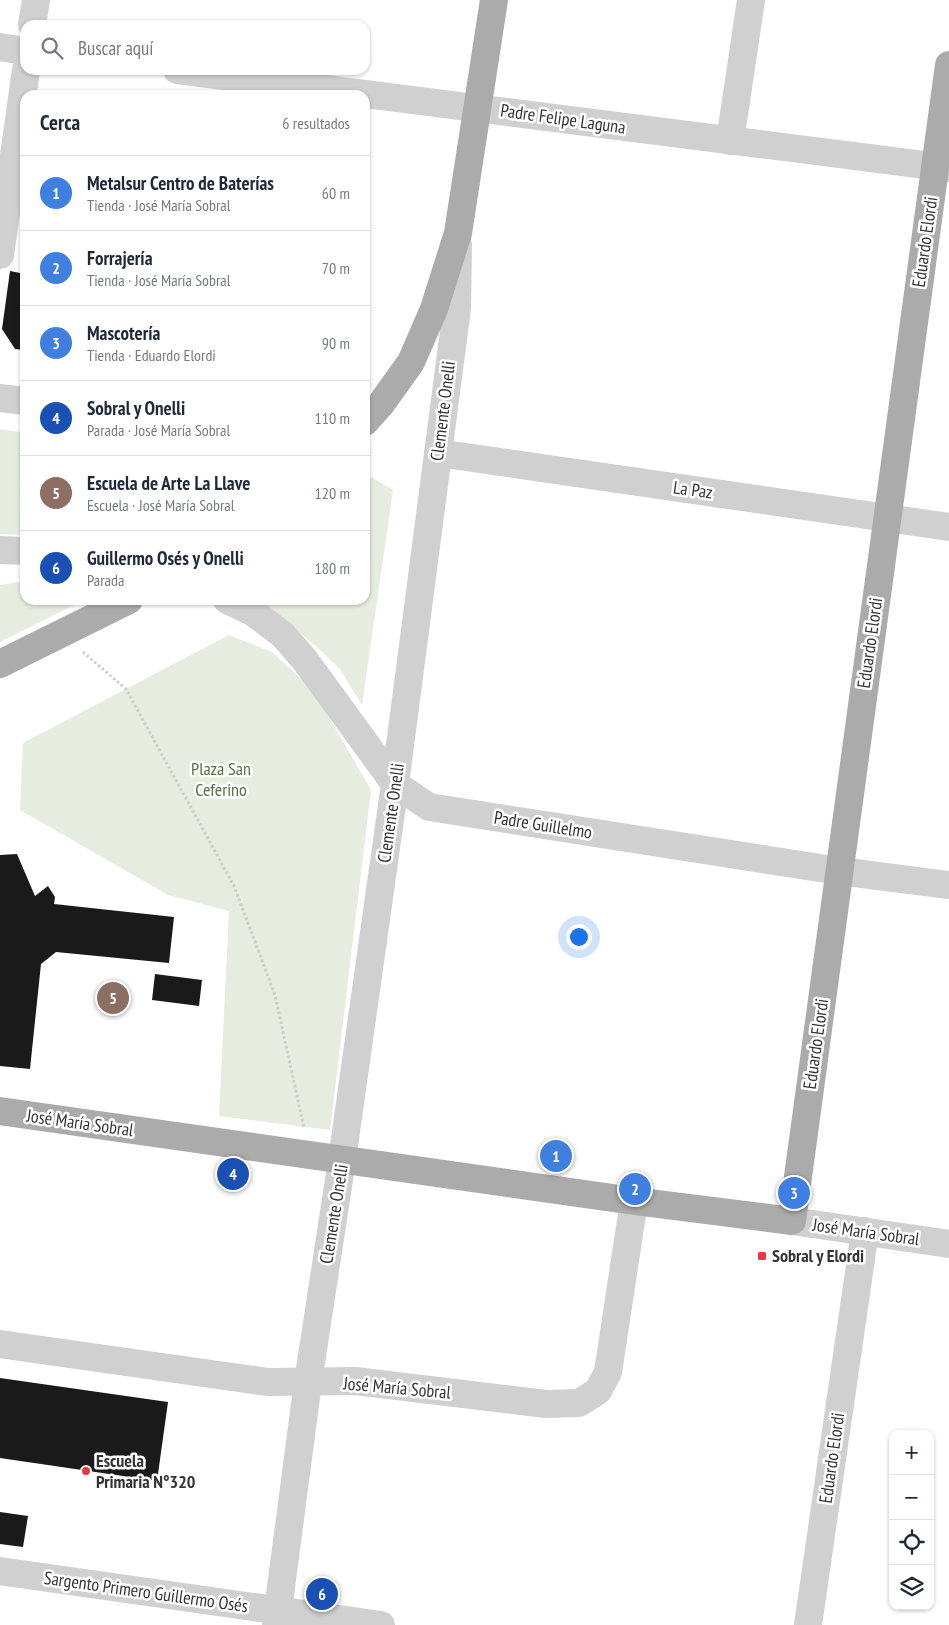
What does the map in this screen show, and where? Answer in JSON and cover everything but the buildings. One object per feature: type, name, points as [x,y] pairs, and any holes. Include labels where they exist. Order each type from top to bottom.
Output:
[{"type":"main road","name":"Clemente Onelli","points":[[458,233],[494,0]]},
{"type":"main road","name":"Eduardo Elordi","points":[[792,1221],[887,518],[942,167],[949,65]]},
{"type":"main road","points":[[370,417],[382,404],[411,362],[434,309],[458,233]]},
{"type":"main road","points":[[0,664],[119,605]]},
{"type":"main road","name":"José María Sobral","points":[[0,1111],[634,1201],[792,1221]]},
{"type":"street","points":[[33,20],[36,0]]},
{"type":"street","points":[[730,141],[751,0]]},
{"type":"street","points":[[0,47],[20,50]]},
{"type":"street","points":[[23,90],[25,75]]},
{"type":"street","name":"Padre Felipe Laguna","points":[[217,75],[335,90]]},
{"type":"street","name":"Padre Felipe Laguna","points":[[370,94],[942,167]]},
{"type":"street","points":[[0,254],[20,112]]},
{"type":"street","name":"Clemente Onelli","points":[[278,1618],[308,1382],[342,1160],[395,784],[456,308],[458,233]]},
{"type":"street","points":[[0,398],[20,401]]},
{"type":"street","name":"La Paz","points":[[438,453],[949,527]]},
{"type":"street","points":[[0,550],[20,551]]},
{"type":"street","name":"Padre Guillelmo","points":[[237,605],[254,613],[288,641],[304,659],[395,784],[429,807],[839,871],[949,885]]},
{"type":"street","name":"José María Sobral","points":[[0,1344],[268,1382],[355,1381],[546,1404],[579,1403],[598,1390],[608,1372],[634,1201]]},
{"type":"street","name":"José María Sobral","points":[[792,1221],[949,1244]]},
{"type":"street","name":"Eduardo Elordi","points":[[808,1625],[865,1232]]},
{"type":"street","name":"Sargento Primero Guillermo Osés","points":[[0,1572],[278,1618],[381,1625]]},
{"type":"path","points":[[62,634],[126,688],[234,886],[275,995],[310,1155]]},
{"type":"green space","points":[[0,429],[20,432],[20,535],[0,534]]},
{"type":"green space","points":[[370,478],[393,490],[362,705],[340,669],[317,647],[266,605],[370,605]]},
{"type":"green space","points":[[20,582],[20,605],[74,605],[0,642],[0,585]]},
{"type":"green space","name":"Plaza San Ceferino","points":[[229,635],[272,652],[314,691],[371,790],[330,1130],[219,1116],[229,911],[168,895],[20,810],[23,743]]},
{"type":"place","name":"Escuela de Arte La Llave","points":[[113,998]]},
{"type":"place","name":"Metalsur Centro de Baterías","points":[[556,1156]]},
{"type":"place","name":"Sobral y Onelli","points":[[233,1174]]},
{"type":"place","name":"Forrajería","points":[[635,1189]]},
{"type":"place","name":"Mascotería","points":[[794,1193]]},
{"type":"place","name":"Sobral y Elordi","points":[[762,1256]]},
{"type":"place","name":"Escuela Primaria N°320","points":[[86,1471]]},
{"type":"place","name":"Guillermo Osés y Onelli","points":[[322,1594]]}]
